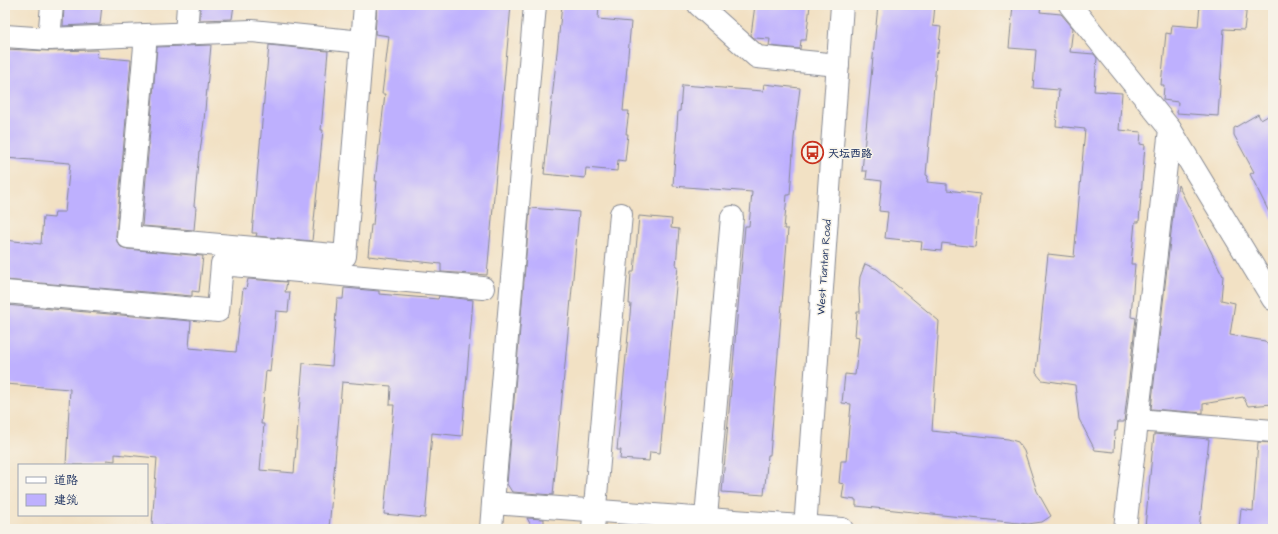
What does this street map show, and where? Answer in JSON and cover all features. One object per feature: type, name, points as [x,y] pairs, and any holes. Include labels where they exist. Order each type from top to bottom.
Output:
[{"type":"street","points":[[49,39],[52,5]]},
{"type":"street","points":[[186,34],[188,5]]},
{"type":"street","points":[[146,35],[128,237],[345,256],[365,5]]},
{"type":"street","points":[[491,529],[534,5]]},
{"type":"street","points":[[699,5],[757,57],[838,64]]},
{"type":"street","name":"West Tiantan Road","points":[[805,527],[842,5]]},
{"type":"street","points":[[1070,5],[1170,129],[1273,299]]},
{"type":"street","points":[[5,36],[49,39],[252,31],[362,42]]},
{"type":"street","points":[[1125,529],[1170,129]]},
{"type":"street","points":[[593,520],[621,214]]},
{"type":"street","points":[[705,524],[732,217]]},
{"type":"street","points":[[5,292],[218,311],[222,264],[483,288]]},
{"type":"street","points":[[1137,420],[1273,431]]},
{"type":"street","points":[[493,503],[593,520],[842,529]]},
{"type":"building","points":[[64,5],[102,5],[100,24],[63,26]]},
{"type":"building","points":[[200,5],[234,5],[232,19],[200,20]]},
{"type":"building","points":[[377,5],[511,5],[487,275],[441,272],[441,264],[368,256],[371,225],[373,225],[377,181],[375,181],[385,94],[382,94],[389,36],[375,34]]},
{"type":"building","points":[[562,5],[599,5],[598,19],[631,22],[623,111],[629,111],[626,134],[628,134],[625,161],[618,160],[617,171],[586,168],[585,178],[544,174]]},
{"type":"building","points":[[755,5],[810,5],[806,40],[801,40],[800,49],[769,46],[770,39],[754,38],[751,35]]},
{"type":"building","points":[[878,5],[935,5],[933,26],[941,27],[938,53],[937,52],[926,175],[928,176],[927,182],[947,184],[947,190],[980,194],[975,247],[942,243],[941,251],[921,249],[922,242],[885,238],[888,212],[879,211],[882,181],[866,179],[867,171],[862,171]]},
{"type":"building","points":[[1013,5],[1041,5],[1040,12],[1061,14],[1073,28],[1070,52],[1094,54],[1097,58],[1094,91],[1122,93],[1119,130],[1141,132],[1140,144],[1145,145],[1139,222],[1135,222],[1131,264],[1135,264],[1131,317],[1136,318],[1124,422],[1118,422],[1117,431],[1115,431],[1114,452],[1095,450],[1079,419],[1075,385],[1042,380],[1036,373],[1048,254],[1074,257],[1085,129],[1056,126],[1059,90],[1033,88],[1036,50],[1009,48]]},
{"type":"building","points":[[1200,5],[1247,5],[1244,30],[1224,29],[1218,116],[1177,113],[1178,102],[1163,100],[1164,85],[1161,85],[1166,33],[1171,34],[1172,25],[1198,27]]},
{"type":"building","points":[[211,45],[194,206],[196,207],[194,230],[142,226],[157,47]]},
{"type":"building","points":[[269,45],[328,51],[321,130],[323,130],[312,241],[256,236],[257,233],[252,233]]},
{"type":"building","points":[[5,49],[49,51],[98,50],[97,57],[131,60],[116,236],[117,242],[121,247],[127,249],[203,256],[199,292],[192,291],[192,296],[5,280],[5,240],[41,244],[43,217],[54,218],[55,212],[65,212],[70,163],[5,158]]},
{"type":"building","points":[[764,84],[800,88],[794,138],[790,195],[787,195],[784,229],[788,229],[770,455],[768,455],[764,495],[722,492],[745,226],[749,226],[752,192],[673,186],[678,111],[680,111],[682,85],[763,91]]},
{"type":"building","points":[[1273,113],[1273,220],[1250,174],[1254,172],[1234,135],[1234,128],[1258,114],[1261,120]]},
{"type":"building","points":[[1178,185],[1223,276],[1221,300],[1235,303],[1230,335],[1265,341],[1273,352],[1273,404],[1248,406],[1243,397],[1203,404],[1203,413],[1151,409],[1174,206]]},
{"type":"building","points":[[530,208],[579,212],[553,495],[512,492],[507,484]]},
{"type":"building","points":[[639,216],[672,219],[671,228],[679,229],[676,266],[678,266],[660,453],[650,452],[649,461],[620,459],[621,450],[617,450],[631,304],[629,304],[631,272],[634,272]]},
{"type":"building","points":[[865,264],[877,269],[939,321],[932,431],[1008,439],[1018,442],[1024,451],[1037,491],[1051,516],[1042,522],[1028,524],[856,506],[856,500],[842,498],[844,484],[839,483],[841,461],[846,461],[851,404],[842,403],[845,374],[855,375],[859,337],[855,336],[857,312],[860,312],[860,277]]},
{"type":"building","points":[[248,279],[287,282],[285,292],[290,292],[288,312],[276,311],[270,372],[266,371],[261,424],[264,424],[260,470],[294,473],[303,363],[332,366],[337,299],[343,299],[344,288],[379,291],[379,294],[438,299],[439,296],[473,300],[462,436],[432,433],[425,518],[384,514],[394,405],[390,405],[391,386],[342,382],[329,529],[204,529],[152,525],[157,458],[115,454],[115,461],[107,460],[106,464],[66,464],[70,389],[5,384],[5,305],[191,321],[189,348],[236,352],[243,288],[246,289]]},
{"type":"building","points":[[1154,434],[1209,439],[1199,529],[1152,529],[1152,527],[1145,527]]},
{"type":"building","points":[[1258,442],[1273,443],[1273,529],[1239,529],[1241,509],[1253,511]]},
{"type":"building","points":[[527,518],[544,519],[544,529],[533,529]]},
{"type":"place","name":"天坛西路","points":[[813,153]]}]
